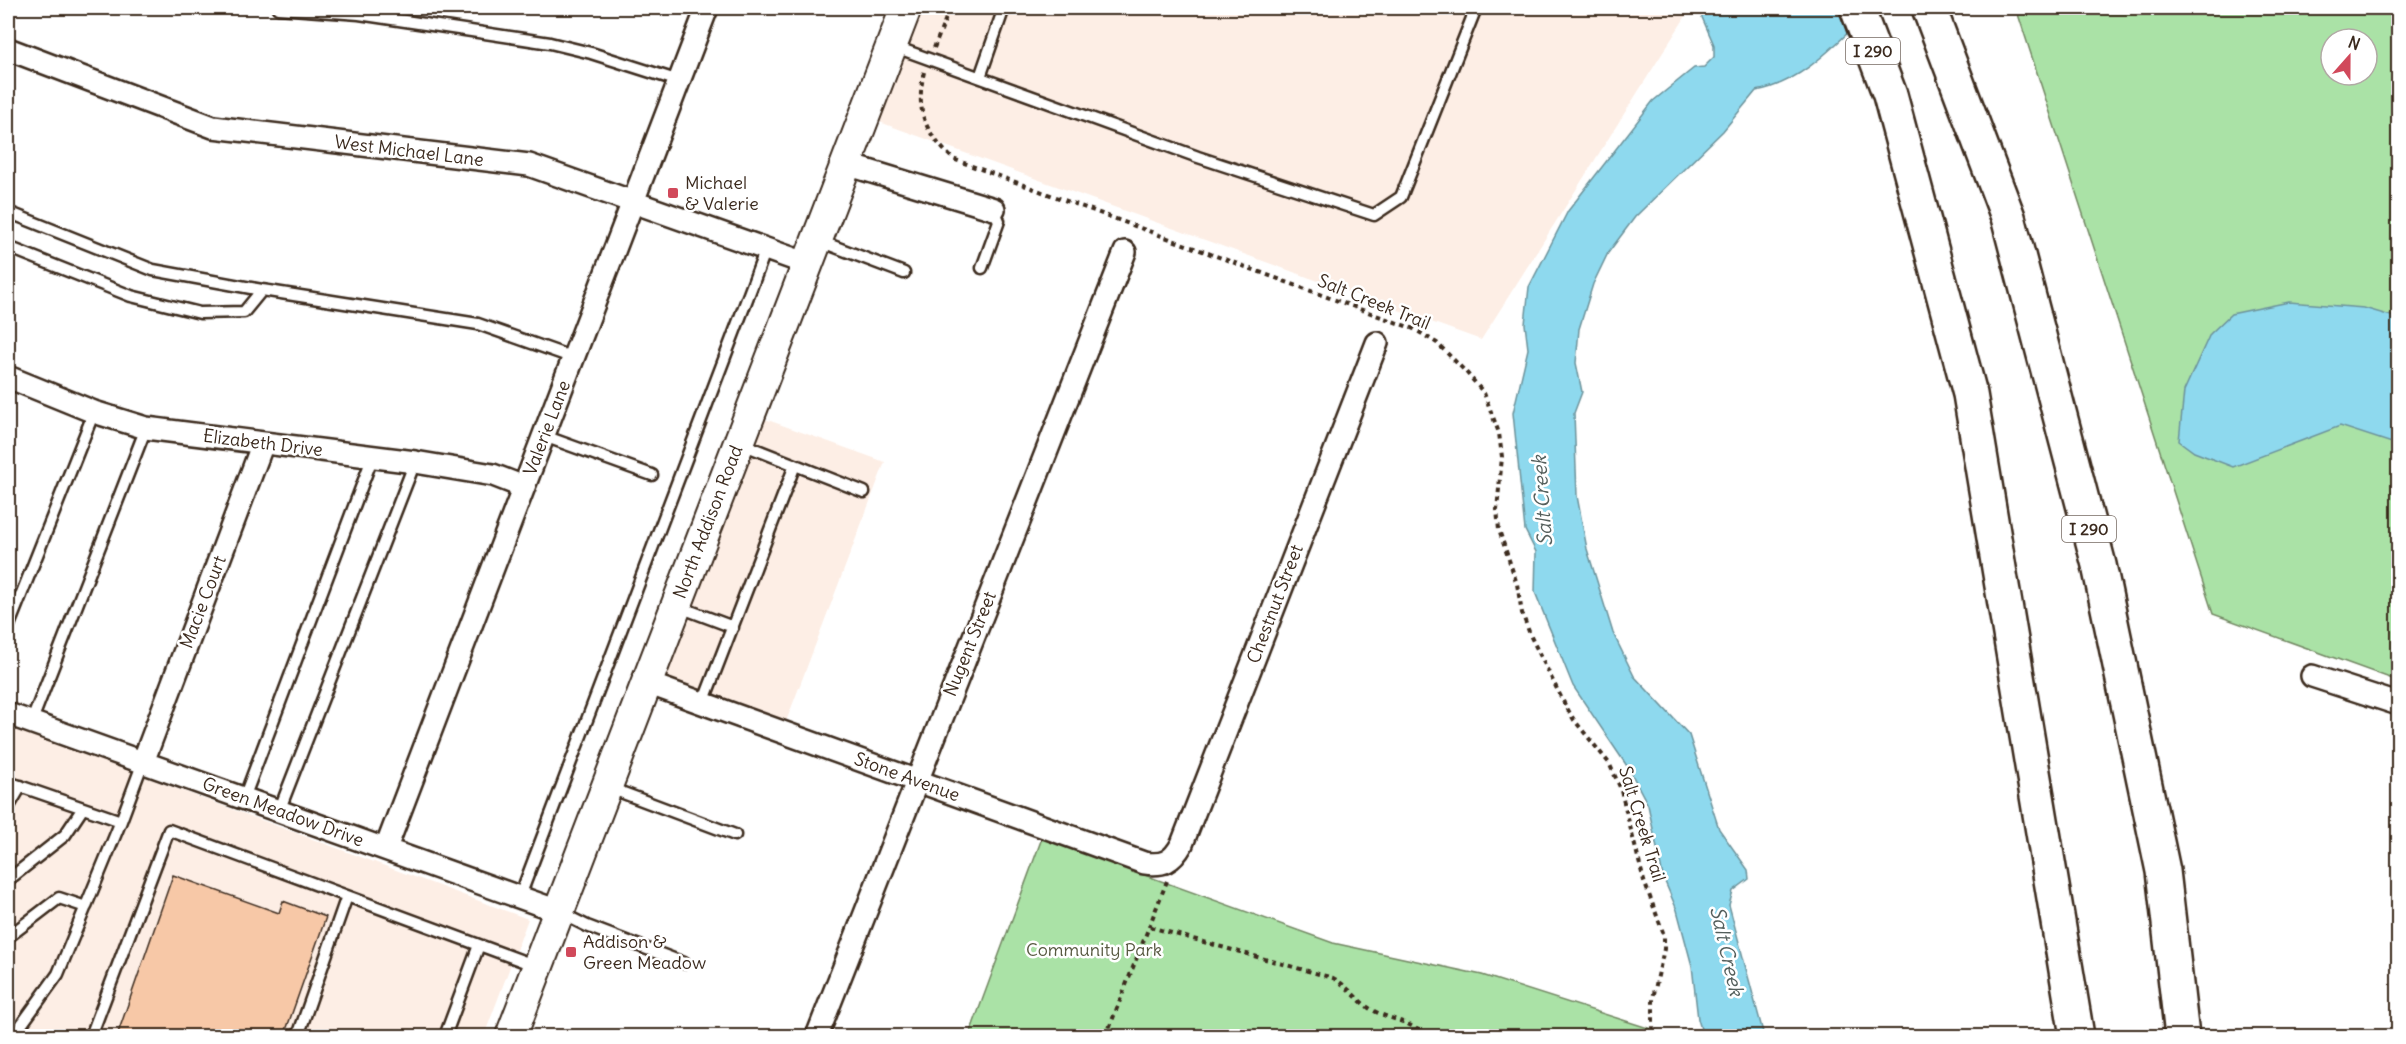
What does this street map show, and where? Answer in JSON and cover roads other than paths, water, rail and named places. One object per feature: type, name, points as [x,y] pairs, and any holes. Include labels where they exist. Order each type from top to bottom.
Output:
[{"type":"highway","name":"I 290","points":[[1857,8],[1890,95],[1970,394],[2077,1036]]},
{"type":"highway","name":"I 290","points":[[1934,21],[2008,217],[2098,565],[2163,871],[2182,1036]]},
{"type":"street","name":"Valerie Lane","points":[[386,848],[707,8]]},
{"type":"street","name":"North Addison Road","points":[[512,1036],[906,8]]},
{"type":"street","name":"West Michael Lane","points":[[8,50],[213,127],[529,165],[766,249],[812,252]]},
{"type":"street","points":[[846,164],[994,209]]},
{"type":"street","name":"Nugent Street","points":[[817,1036],[1125,252]]},
{"type":"street","name":"Chestnut Street","points":[[1168,862],[1182,844],[1377,343]]},
{"type":"street","name":"Elizabeth Drive","points":[[8,377],[94,412],[146,428],[416,462],[493,476],[524,486]]},
{"type":"street","name":"Macie Court","points":[[142,762],[262,443]]},
{"type":"street","points":[[2312,676],[2398,704]]},
{"type":"street","name":"Stone Avenue","points":[[647,683],[1144,863],[1159,865],[1168,862]]},
{"type":"street","name":"Green Meadow Drive","points":[[8,714],[558,911]]},
{"type":"lane","points":[[278,8],[359,14],[550,43],[591,53],[679,81]]},
{"type":"lane","points":[[980,77],[1004,8]]},
{"type":"lane","points":[[891,46],[1198,157],[1374,215],[1401,197],[1476,8]]},
{"type":"lane","points":[[982,268],[999,221],[994,209]]},
{"type":"lane","points":[[8,212],[153,270],[262,290],[478,324],[574,358]]},
{"type":"lane","points":[[8,247],[131,296],[200,313],[244,312],[262,290]]},
{"type":"lane","points":[[520,896],[766,249]]},
{"type":"lane","points":[[812,252],[904,273]]},
{"type":"lane","points":[[8,628],[94,412]]},
{"type":"lane","points":[[31,723],[146,428]]},
{"type":"lane","points":[[544,436],[652,476]]},
{"type":"lane","points":[[739,443],[864,492]]},
{"type":"lane","points":[[244,798],[373,456]]},
{"type":"lane","points":[[279,810],[416,462]]},
{"type":"lane","points":[[703,703],[795,465]]},
{"type":"lane","points":[[676,606],[733,627]]},
{"type":"lane","points":[[8,1036],[14,1035],[58,974],[121,821],[142,762]]},
{"type":"lane","points":[[8,782],[121,821]]},
{"type":"lane","points":[[8,808],[21,786]]},
{"type":"lane","points":[[606,786],[735,835]]},
{"type":"lane","points":[[8,880],[64,835],[83,808]]},
{"type":"lane","points":[[91,1036],[169,830],[537,967]]},
{"type":"lane","points":[[298,1036],[347,896]]},
{"type":"lane","points":[[8,937],[59,898],[86,907]]},
{"type":"lane","points":[[558,911],[587,926],[684,963]]},
{"type":"lane","points":[[445,1036],[479,945]]},
{"type":"water","name":"Salt Creek","points":[[1698,8],[1874,8],[1806,69],[1790,79],[1756,91],[1723,131],[1635,217],[1608,253],[1593,284],[1579,329],[1576,363],[1582,392],[1574,413],[1577,496],[1587,549],[1613,633],[1634,676],[1689,735],[1719,829],[1748,870],[1749,879],[1733,891],[1729,905],[1764,1036],[1703,1036],[1698,1019],[1692,966],[1677,910],[1663,877],[1648,805],[1629,769],[1573,686],[1535,592],[1536,552],[1525,530],[1513,413],[1528,349],[1525,324],[1529,287],[1568,211],[1653,101],[1694,68],[1704,67],[1714,57],[1714,45]]},
{"type":"water","points":[[2289,302],[2364,308],[2398,318],[2398,445],[2340,426],[2233,467],[2194,452],[2179,441],[2184,391],[2210,334],[2231,314]]},
{"type":"place","name":"Michael & Valerie","points":[[673,193]]},
{"type":"place","name":"Addison & Green Meadow","points":[[571,952]]},
{"type":"park label","name":"Community Park","points":[[1094,950]]}]
